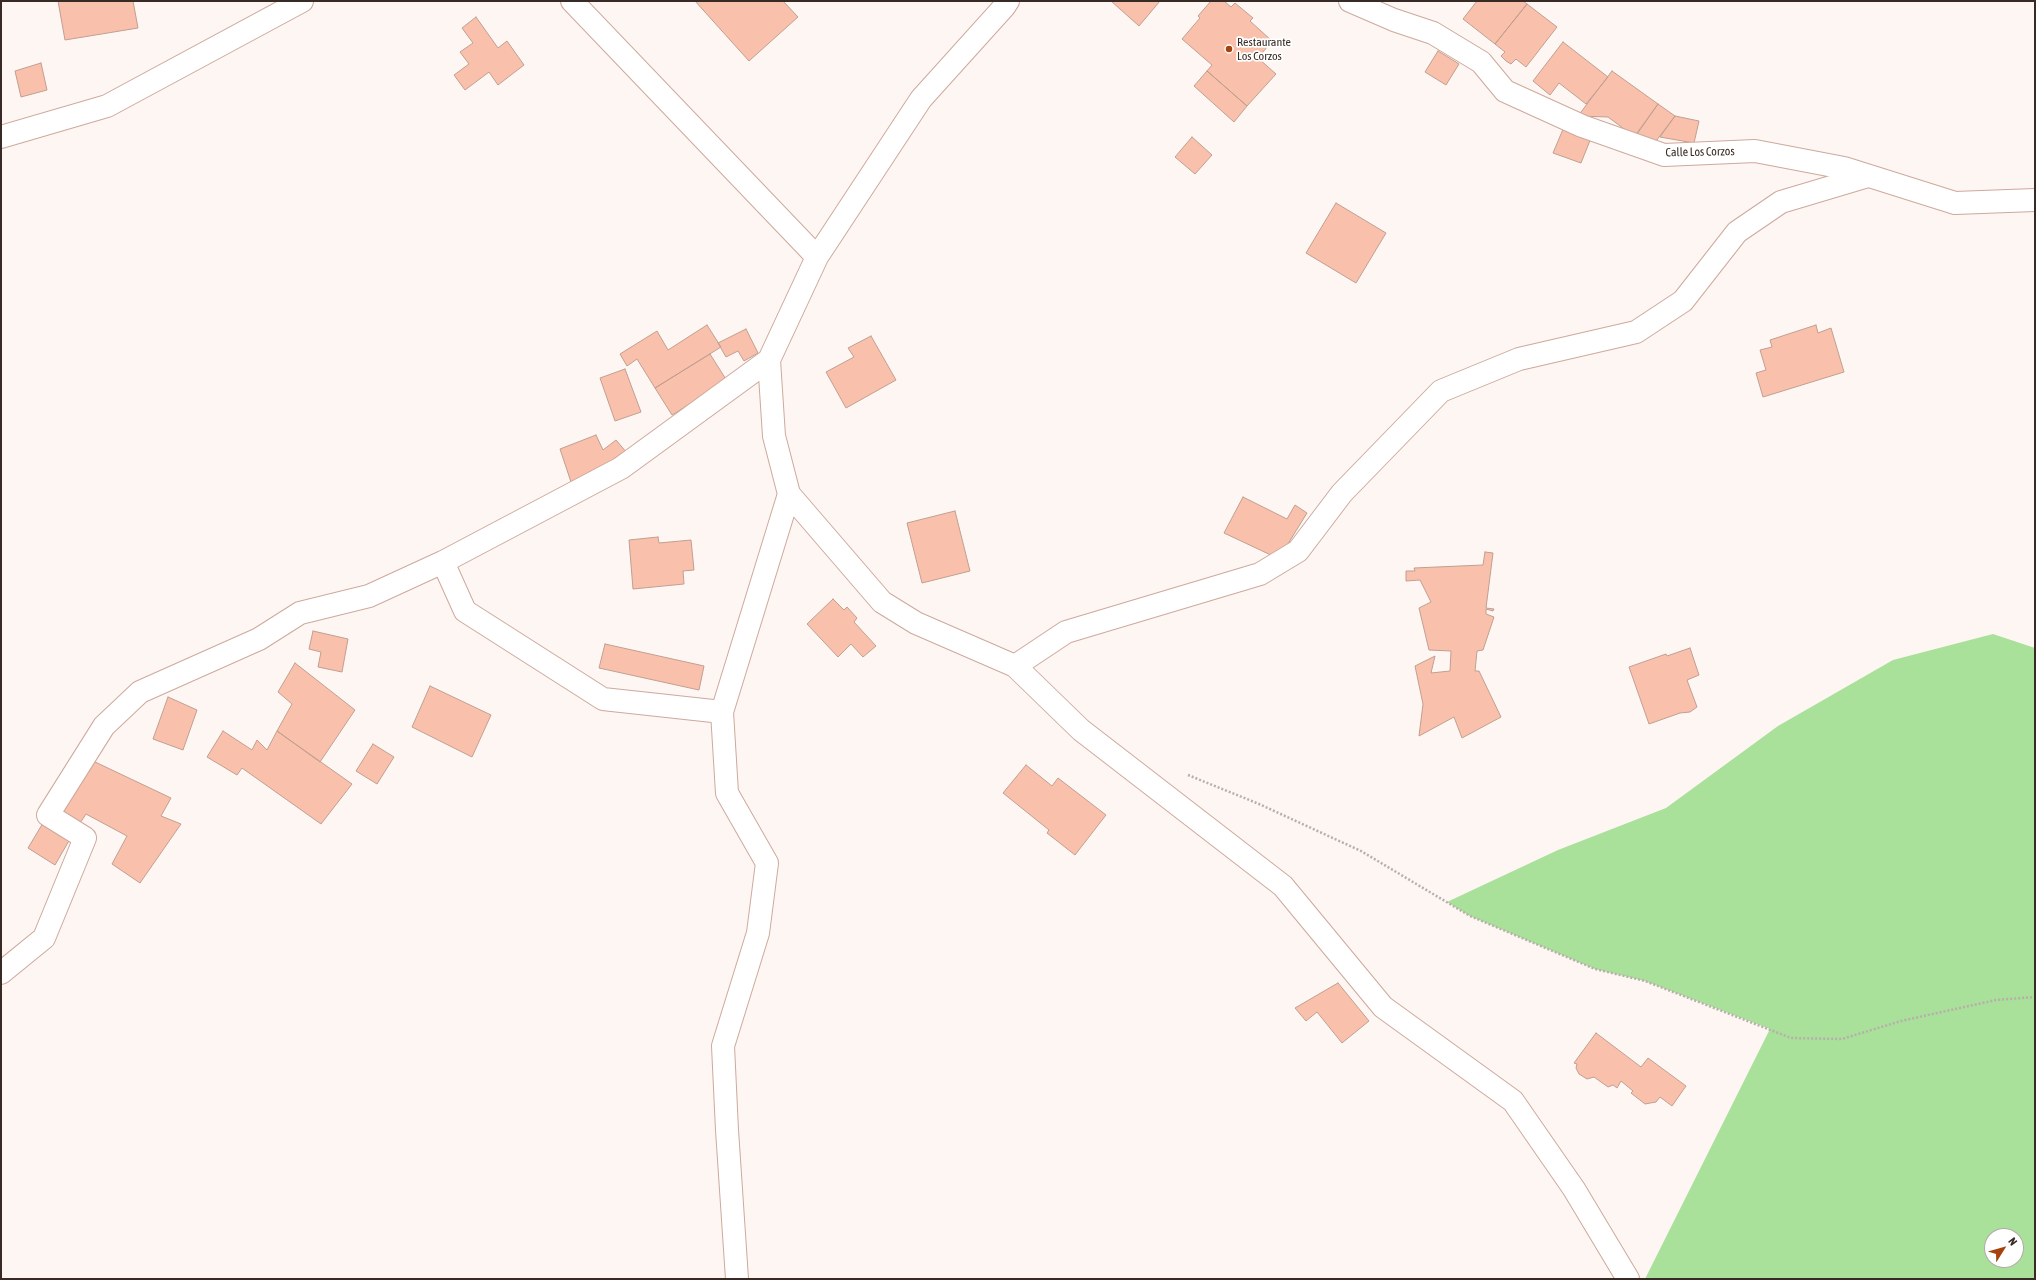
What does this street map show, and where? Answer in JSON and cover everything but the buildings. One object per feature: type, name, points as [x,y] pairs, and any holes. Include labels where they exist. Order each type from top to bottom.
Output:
[{"type":"street","points":[[1,137],[107,106],[302,1]]},
{"type":"street","points":[[572,1],[817,257]]},
{"type":"street","points":[[1008,1],[921,99],[817,257],[769,360],[774,436],[789,494],[882,602],[916,623],[1014,666],[1081,730],[1283,886],[1383,1007],[1513,1101],[1574,1189],[1628,1279]]},
{"type":"street","name":"Calle Los Corzos","points":[[1350,1],[1394,20],[1433,33],[1481,62],[1505,91],[1582,126],[1664,154],[1756,151],[1844,168],[1955,203],[2035,200]]},
{"type":"street","points":[[1014,666],[1066,632],[1260,574],[1298,551],[1342,492],[1441,391],[1519,359],[1636,332],[1683,302],[1737,232],[1775,206],[1781,202],[1868,176]]},
{"type":"street","points":[[1,973],[44,938],[85,838],[48,815],[104,726],[140,692],[259,639],[300,613],[369,596],[443,562],[621,468],[769,360]]},
{"type":"street","points":[[737,1279],[727,1130],[724,1046],[758,933],[767,863],[727,793],[722,712],[789,494]]},
{"type":"street","points":[[443,562],[465,611],[603,699],[722,712]]},
{"type":"path","points":[[1181,772],[1259,804],[1361,851],[1470,916],[1595,969],[1646,981],[1791,1038],[1842,1040],[1901,1021],[1996,1000],[2035,997]]},
{"type":"green space","points":[[1993,634],[2035,648],[2035,1279],[1645,1279],[1770,1029],[1645,981],[1595,969],[1470,916],[1447,902],[1558,850],[1666,808],[1778,726],[1893,660]]},
{"type":"place","name":"Restaurante Los Corzos","points":[[1229,49]]}]
